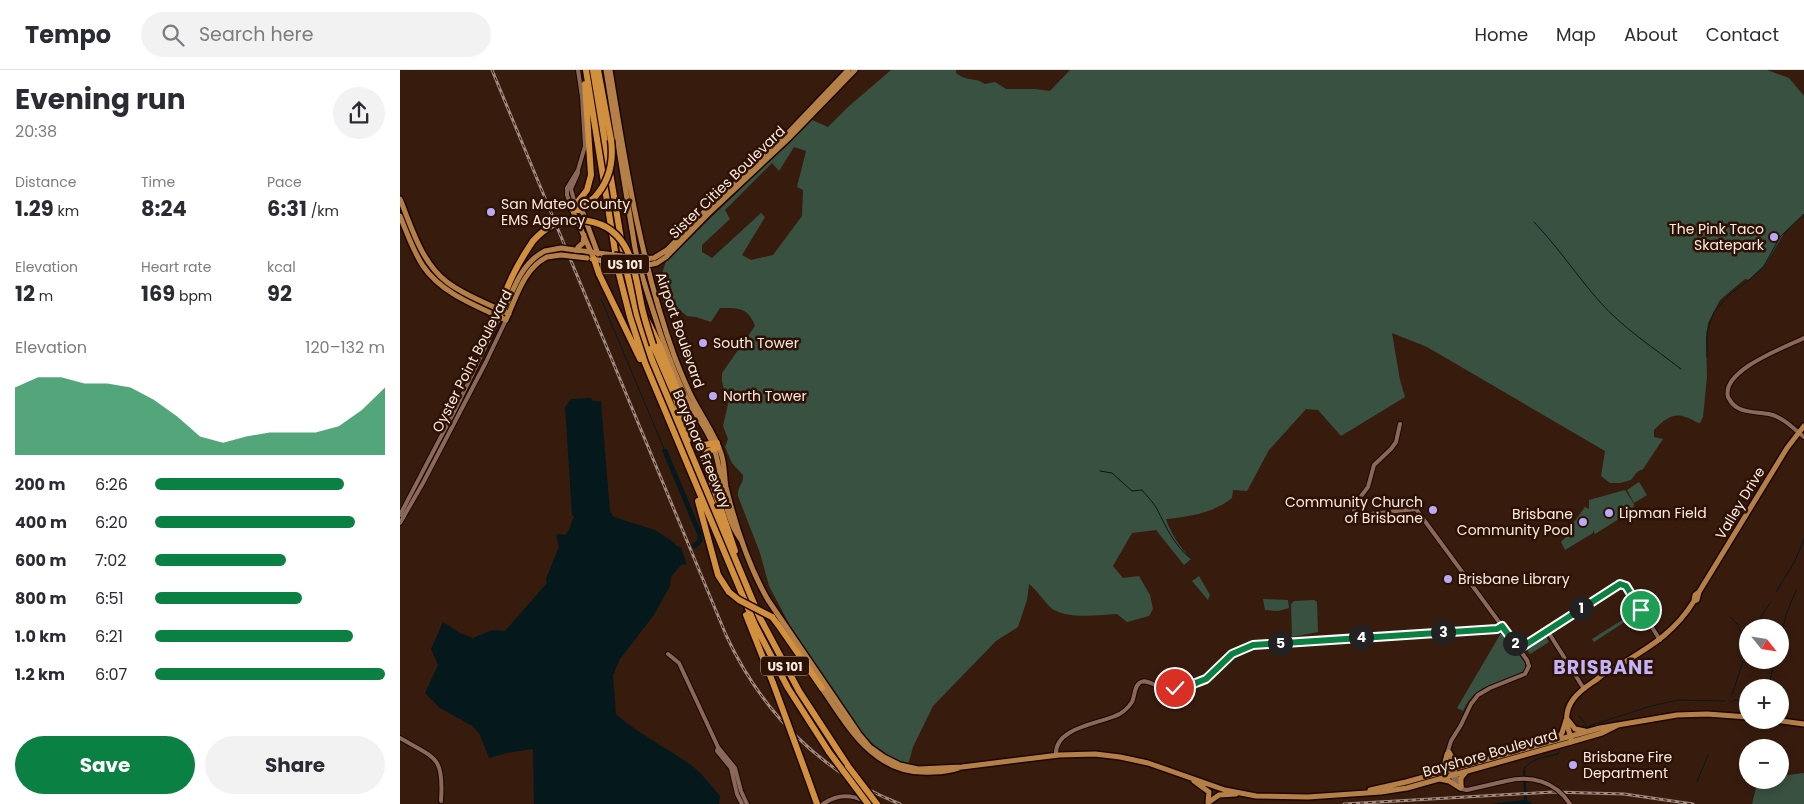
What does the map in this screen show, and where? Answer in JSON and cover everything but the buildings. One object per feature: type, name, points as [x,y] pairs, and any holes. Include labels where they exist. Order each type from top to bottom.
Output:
[{"type":"highway","points":[[575,207],[587,190],[591,175],[584,70]]},
{"type":"highway","name":"Bayshore Freeway","points":[[584,70],[624,294],[645,363],[740,592],[782,678],[829,752],[869,804]]},
{"type":"highway","name":"Bayshore Freeway","points":[[593,70],[628,280],[642,331],[660,382],[758,613],[787,671],[817,721],[877,804]]},
{"type":"highway","points":[[575,207],[594,198],[604,185],[611,169],[611,140],[598,70]]},
{"type":"highway","points":[[503,315],[501,303],[533,241],[541,232],[551,226],[571,220],[593,222],[613,233],[623,244],[633,261],[644,317],[653,345],[680,410],[688,438],[688,449]]},
{"type":"highway","points":[[618,222],[640,304],[659,344],[697,440],[703,445],[716,446]]},
{"type":"highway","points":[[591,257],[672,428]]},
{"type":"highway","points":[[716,446],[705,454],[704,462],[735,550],[735,560]]},
{"type":"highway","points":[[692,478],[716,571],[721,582],[739,600],[772,617],[822,688]]},
{"type":"highway","points":[[740,592],[745,613],[773,683],[817,804]]},
{"type":"main road","name":"Airport Boulevard","points":[[606,70],[636,266],[678,380],[690,405],[716,446]]},
{"type":"main road","name":"Airport Boulevard","points":[[610,70],[644,259],[679,368],[716,446]]},
{"type":"main road","name":"Sister Cities Boulevard","points":[[598,254],[644,259],[659,256],[705,210],[769,153],[848,70]]},
{"type":"main road","name":"Sister Cities Boulevard","points":[[591,257],[607,262],[646,266],[666,257],[708,214],[783,145],[854,70]]},
{"type":"main road","points":[[400,199],[420,247],[434,270],[454,286],[503,315]]},
{"type":"main road","points":[[575,207],[591,257]]},
{"type":"main road","points":[[546,254],[591,257],[598,254],[583,214],[575,207]]},
{"type":"main road","points":[[400,216],[417,256],[436,281],[454,294],[503,315]]},
{"type":"main road","points":[[581,249],[584,234]]},
{"type":"main road","points":[[546,254],[556,249],[581,249],[591,257]]},
{"type":"main road","name":"Oyster Point Boulevard","points":[[503,315],[525,267],[534,257],[546,254]]},
{"type":"main road","name":"Oyster Point Boulevard","points":[[503,315],[509,314],[530,271],[546,254]]},
{"type":"main road","name":"Valley Drive","points":[[1553,740],[1562,733],[1572,700],[1584,688],[1605,677],[1609,672],[1660,640],[1680,622],[1694,601],[1697,600],[1699,592],[1787,448],[1804,426]]},
{"type":"main road","name":"Bayshore Boulevard","points":[[716,446],[723,494],[736,534],[741,540],[757,580],[792,642],[859,741],[871,753],[886,763],[905,770],[919,772],[954,770],[962,767]]},
{"type":"main road","name":"Bayshore Boulevard","points":[[770,604],[853,726],[874,751],[892,762],[912,768],[962,767],[1056,755],[1095,754],[1154,764],[1225,790],[1244,794],[1290,798],[1399,790],[1440,779],[1453,772],[1505,754],[1553,740],[1571,739],[1588,731],[1642,720],[1677,715],[1708,714],[1739,716]]},
{"type":"main road","points":[[1567,717],[1574,728],[1588,731]]},
{"type":"main road","points":[[1567,717],[1571,739]]},
{"type":"main road","points":[[1789,722],[1804,724]]},
{"type":"main road","name":"Bayshore Boulevard","points":[[1365,792],[1436,774],[1470,770],[1571,739],[1602,733],[1618,725]]},
{"type":"main road","points":[[1448,751],[1453,759],[1457,761],[1505,754]]},
{"type":"main road","points":[[1436,774],[1444,766],[1448,751]]},
{"type":"main road","points":[[1440,779],[1460,787],[1462,776],[1470,770]]},
{"type":"main road","points":[[1185,775],[1207,790],[1209,795],[1208,802],[1219,795],[1244,794]]},
{"type":"street","points":[[575,207],[567,195],[567,188],[578,170],[584,152],[585,137],[578,70]]},
{"type":"street","name":"Oyster Point Boulevard","points":[[400,515],[503,315]]},
{"type":"street","name":"Oyster Point Boulevard","points":[[400,522],[423,483],[486,362],[503,315]]},
{"type":"street","points":[[1804,338],[1749,366],[1733,380],[1729,386],[1728,393],[1730,400],[1737,408],[1777,417],[1804,437]]},
{"type":"street","points":[[1400,424],[1398,438],[1394,446],[1374,465],[1368,487],[1354,506],[1355,512],[1361,515],[1416,509],[1502,626],[1521,647],[1528,662],[1528,671],[1523,675],[1490,688],[1477,696],[1470,706],[1448,751],[1453,772],[1460,787],[1468,790],[1506,780],[1530,778],[1541,780],[1557,789],[1570,804]]},
{"type":"street","points":[[1405,510],[1409,515]]},
{"type":"street","points":[[1521,647],[1622,584],[1626,586],[1660,640]]},
{"type":"street","points":[[1056,755],[1056,746],[1065,737],[1083,726],[1123,712],[1131,703],[1136,688],[1141,682],[1146,681],[1163,688],[1188,686],[1206,679],[1228,657],[1246,647],[1263,643],[1497,629],[1502,626]]},
{"type":"street","points":[[1545,631],[1584,688]]},
{"type":"street","points":[[668,654],[679,662],[718,747],[718,751],[730,768],[737,794],[742,804]]},
{"type":"street","points":[[400,738],[431,756],[438,764],[442,775],[441,801]]},
{"type":"street","points":[[718,747],[736,768],[742,793],[747,804]]},
{"type":"street","points":[[823,804],[832,798],[846,796],[855,797],[869,804]]},
{"type":"green space","points":[[891,70],[956,70],[956,73],[964,78],[977,80],[985,84],[995,82],[1006,89],[1050,91],[1070,70],[1767,70],[1789,78],[1804,96],[1804,214],[1785,232],[1765,265],[1749,280],[1745,279],[1720,300],[1708,323],[1706,340],[1707,377],[1703,417],[1700,423],[1676,416],[1668,418],[1661,423],[1654,430],[1654,437],[1663,439],[1643,469],[1637,472],[1631,480],[1610,483],[1601,476],[1605,451],[1427,347],[1392,333],[1400,380],[1405,397],[1341,436],[1318,410],[1306,409],[1269,450],[1247,491],[1233,490],[1232,498],[1209,511],[1166,519],[1176,540],[1191,559],[1184,565],[1156,530],[1132,533],[1113,566],[1123,578],[1139,576],[1150,595],[1153,609],[1149,616],[1127,622],[1117,614],[1082,616],[1064,614],[1050,607],[1029,584],[1027,600],[1018,627],[996,641],[933,706],[913,747],[908,765],[883,752],[862,734],[795,635],[769,586],[760,553],[738,496],[743,475],[732,463],[725,447],[728,439],[723,426],[728,404],[722,382],[722,373],[755,326],[752,320],[746,312],[732,308],[720,308],[711,322],[687,316],[672,304],[665,307],[659,284],[666,261],[812,120],[828,127]],"holes":[[[794,147],[806,151],[797,187],[803,190],[802,216],[773,255],[751,260],[742,255],[765,217],[761,213],[712,258],[702,252],[702,245],[730,219],[725,210],[772,163],[779,171]]]},
{"type":"green space","points":[[1639,482],[1647,495],[1634,503],[1627,490]]},
{"type":"green space","name":"Lipman Field","points":[[1625,490],[1634,504],[1633,510],[1595,534],[1593,530],[1593,533],[1565,550],[1561,542],[1569,534],[1575,535],[1569,529],[1585,507],[1589,509],[1589,500]]},
{"type":"green space","points":[[1199,576],[1210,595],[1208,600],[1192,581]]},
{"type":"green space","points":[[1263,599],[1288,600],[1289,608],[1278,611],[1265,610]]},
{"type":"green space","points":[[1314,600],[1317,602],[1318,632],[1292,637],[1291,604],[1294,601]]},
{"type":"green space","points":[[1638,610],[1640,612],[1594,642],[1592,639]]},
{"type":"green space","points":[[1501,633],[1525,663],[1525,670],[1516,676],[1483,688],[1469,701],[1463,711],[1457,708]]},
{"type":"green space","points":[[1543,636],[1546,636],[1549,642],[1530,654],[1526,648]]},
{"type":"green space","points":[[1804,773],[1804,804],[1752,804],[1756,789],[1789,789],[1789,775]]},
{"type":"shaded area","points":[[591,398],[593,401],[601,401],[610,511],[614,517],[655,530],[675,543],[676,546],[681,547],[686,562],[686,565],[682,564],[671,577],[670,586],[654,615],[620,659],[613,675],[616,714],[635,729],[696,769],[720,796],[719,804],[534,804],[533,749],[489,758],[479,733],[472,726],[440,708],[425,693],[438,665],[431,649],[443,622],[460,633],[473,638],[492,630],[505,631],[547,583],[546,579],[559,546],[556,536],[567,533],[574,517],[572,515],[565,407],[571,399]]},
{"type":"shaded area","points":[[1525,766],[1527,800],[1533,804],[1489,804],[1524,800],[1523,771]]},
{"type":"waterway","points":[[1707,357],[1707,332],[1714,312],[1730,294],[1764,266],[1780,237],[1804,214]]},
{"type":"waterway","points":[[1534,222],[1609,311],[1681,369]]},
{"type":"waterway","points":[[601,299],[665,451]]},
{"type":"waterway","points":[[665,451],[700,535],[700,541],[694,546]]},
{"type":"waterway","points":[[1100,471],[1112,473],[1132,491],[1142,490],[1155,506],[1175,542],[1190,558]]},
{"type":"waterway","points":[[1776,592],[1795,561],[1804,539]]},
{"type":"waterway","points":[[1785,619],[1796,590]]},
{"type":"waterway","points":[[1760,619],[1770,603]]},
{"type":"waterway","points":[[1730,617],[1739,628]]},
{"type":"waterway","points":[[1732,695],[1740,669]]},
{"type":"waterway","points":[[1770,679],[1773,669]]},
{"type":"waterway","points":[[1586,727],[1651,706],[1678,700],[1725,701]]},
{"type":"waterway","points":[[1732,702],[1739,700]]},
{"type":"waterway","points":[[1579,716],[1586,725]]},
{"type":"waterway","points":[[1525,768],[1535,760],[1558,754],[1559,752]]},
{"type":"waterway","points":[[1697,782],[1708,755]]},
{"type":"railway","points":[[492,70],[726,635],[740,663],[776,714],[819,757],[871,791],[900,804]]},
{"type":"railway","points":[[1344,804],[1553,792],[1624,794],[1693,804]]},
{"type":"place","name":"San Mateo County EMS Agency","points":[[491,212]]},
{"type":"place","name":"The Pink Taco Skatepark","points":[[1774,237]]},
{"type":"place","name":"South Tower","points":[[703,343]]},
{"type":"place","name":"North Tower","points":[[713,396]]},
{"type":"place","name":"Community Church of Brisbane","points":[[1433,510]]},
{"type":"place","name":"Lipman Field","points":[[1609,513]]},
{"type":"place","name":"Brisbane Community Pool","points":[[1583,522]]},
{"type":"place","name":"Brisbane Library","points":[[1448,579]]},
{"type":"place","name":"Brisbane Fire Department","points":[[1573,765]]},
{"type":"district","name":"BRISBANE","points":[[1604,667]]},
{"type":"route","points":[[1175,688],[1188,686],[1206,679],[1232,654],[1246,647],[1263,643],[1497,629],[1502,626],[1519,649],[1620,584],[1626,586],[1641,610]]}]
